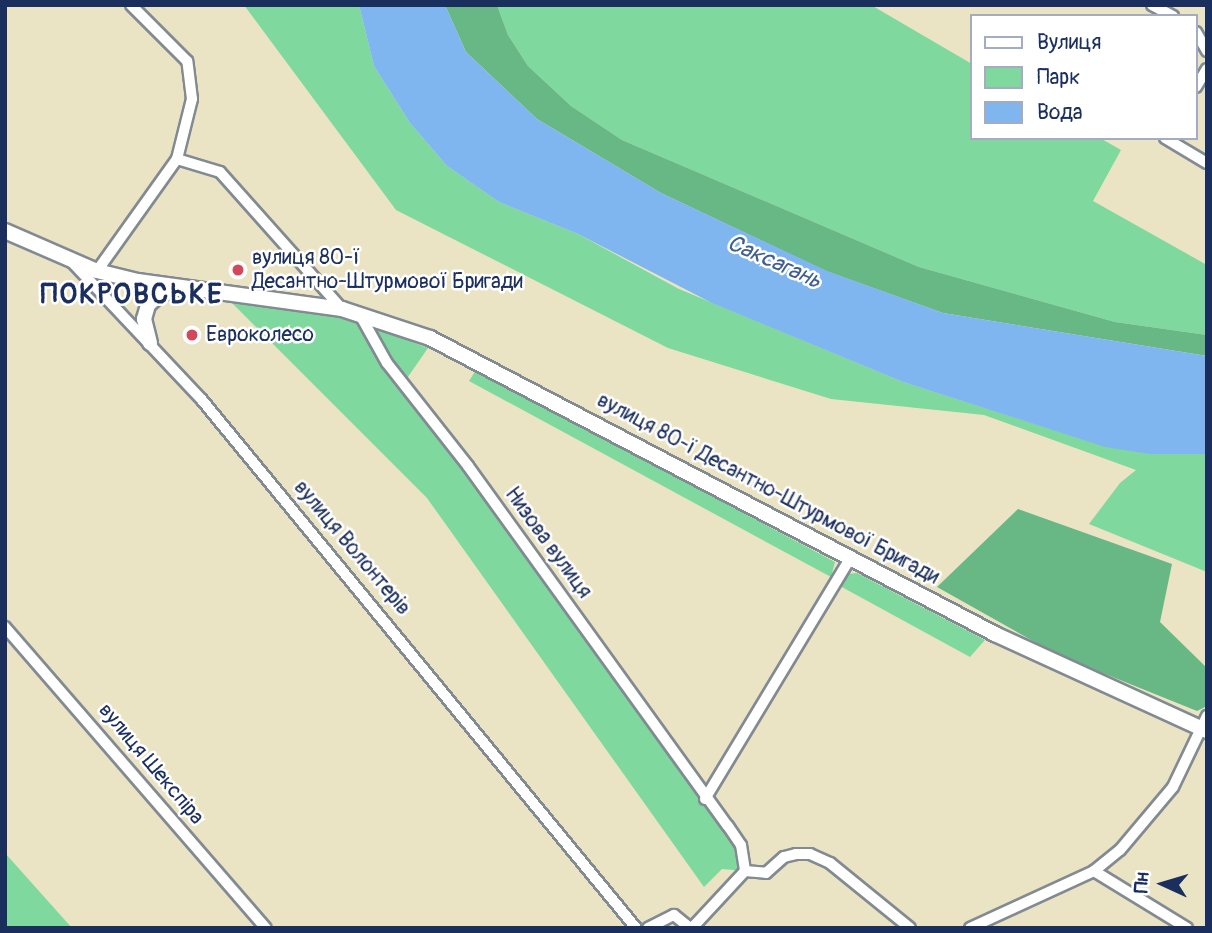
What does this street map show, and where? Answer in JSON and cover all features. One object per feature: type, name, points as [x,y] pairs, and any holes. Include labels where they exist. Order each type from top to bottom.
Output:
[{"type":"street","points":[[97,271],[177,159],[192,99],[192,76],[172,43],[141,20],[131,5]]},
{"type":"street","points":[[1152,5],[1169,14]]},
{"type":"street","points":[[1198,35],[1207,51]]},
{"type":"street","points":[[1198,85],[1207,69]]},
{"type":"street","points":[[1168,140],[1207,163]]},
{"type":"street","points":[[177,159],[220,172],[342,309]]},
{"type":"street","name":"вулиця Волонтерів","points":[[5,231],[72,262],[149,342],[636,928]]},
{"type":"street","name":"вулиця 80-ї Десантно-Штурмової Бригади","points":[[72,262],[97,271],[359,313],[483,363],[995,634],[1205,725]]},
{"type":"street","points":[[149,342],[144,319],[148,305],[160,294],[184,286]]},
{"type":"street","name":"Низова вулиця","points":[[359,313],[387,363],[477,478],[705,799],[741,845],[745,871]]},
{"type":"street","points":[[705,799],[851,557]]},
{"type":"street","name":"вулиця Шекспіра","points":[[5,627],[266,928]]},
{"type":"street","points":[[970,928],[1094,871],[1120,850],[1173,788],[1205,725]]},
{"type":"street","points":[[648,928],[674,915],[691,928],[745,871],[766,873],[784,857],[810,854],[830,863],[910,928]]},
{"type":"street","points":[[1094,871],[1187,928]]},
{"type":"green space","points":[[244,5],[359,5],[374,66],[410,123],[447,166],[499,202],[578,234],[679,289],[903,382],[1094,443],[1144,453],[1207,454],[1207,572],[1089,524],[1120,483],[1136,470],[984,415],[831,399],[668,348],[396,210]]},
{"type":"green space","points":[[445,5],[497,5],[508,35],[528,66],[571,106],[622,140],[919,267],[1115,322],[1207,335],[1207,356],[943,313],[826,271],[661,193],[537,119],[466,52]]},
{"type":"green space","points":[[497,5],[871,5],[970,63],[970,140],[1104,140],[1121,150],[1093,201],[1207,265],[1207,335],[1115,322],[919,267],[622,140],[571,106],[528,66],[508,35]]},
{"type":"green space","points":[[220,291],[359,313],[366,332],[373,327],[428,348],[403,384],[741,845],[745,871],[722,869],[704,887],[427,498]]},
{"type":"green space","points":[[476,370],[835,562],[831,577],[469,381]]},
{"type":"green space","points":[[1018,509],[1172,564],[1160,622],[1207,668],[1207,706],[1197,711],[1058,655],[937,587]]},
{"type":"green space","points":[[857,573],[985,640],[970,657],[840,586],[847,574]]},
{"type":"green space","points":[[5,853],[72,928],[5,928]]},
{"type":"water","name":"Саксагань","points":[[359,5],[445,5],[466,52],[537,119],[661,193],[827,271],[943,313],[1207,356],[1207,454],[1149,454],[1105,447],[903,382],[712,303],[578,234],[499,202],[447,166],[410,123],[374,66]]},
{"type":"place","name":"вулиця 80-ї Десантно-Штурмової Бригади","points":[[238,270]]},
{"type":"place","name":"Евроколесо","points":[[192,335]]},
{"type":"district","name":"ПОКРОВСЬКЕ","points":[[132,295]]}]
